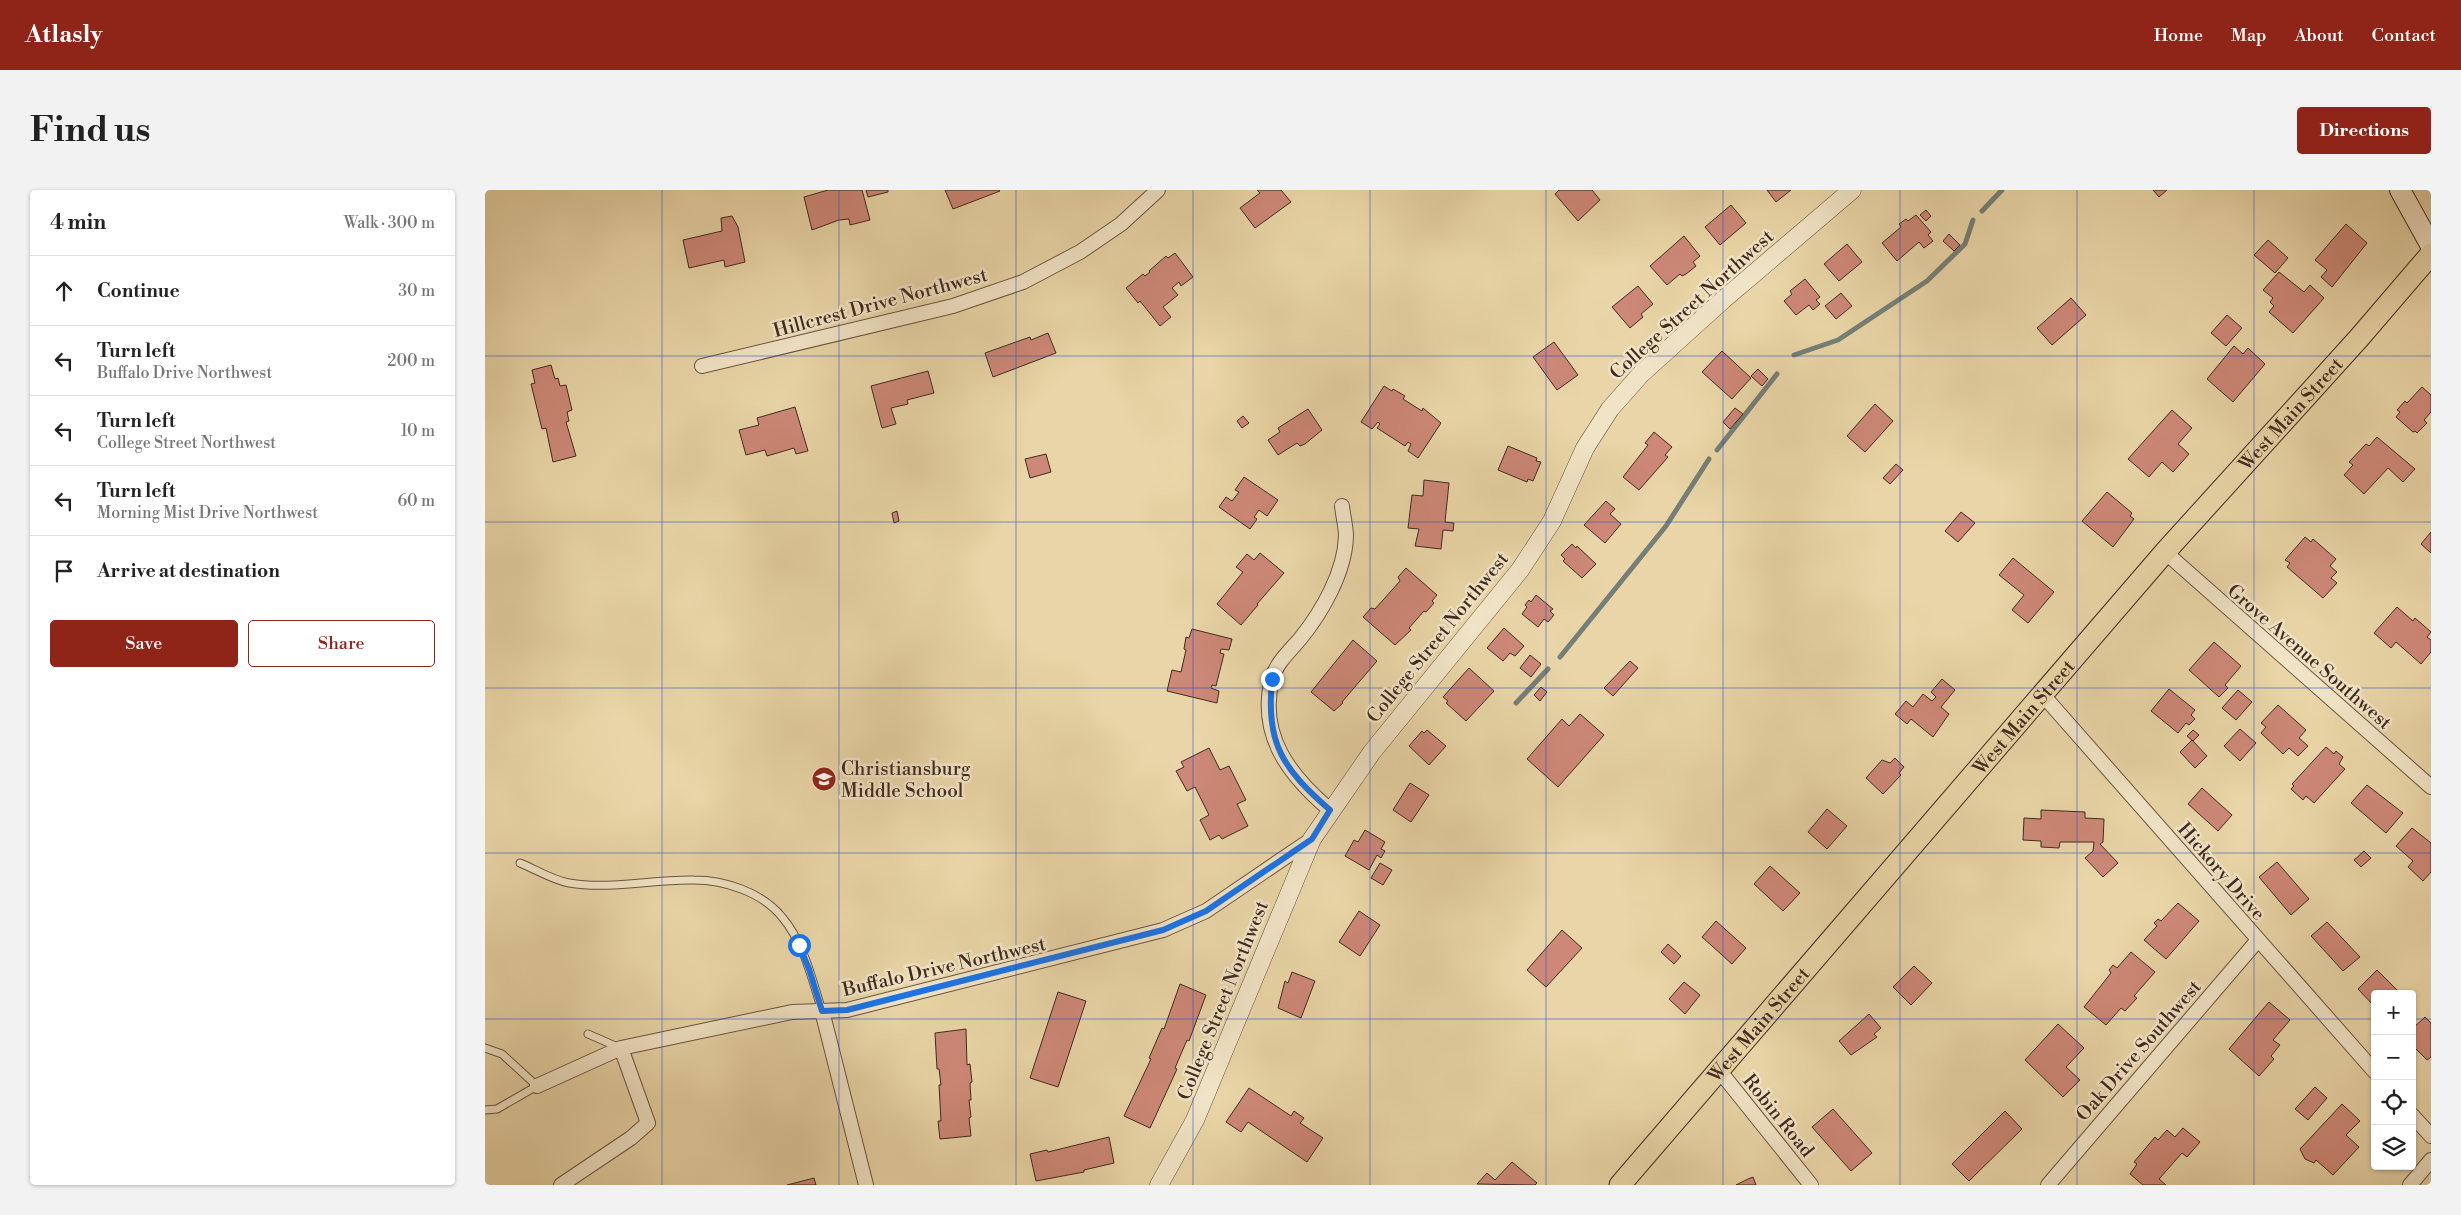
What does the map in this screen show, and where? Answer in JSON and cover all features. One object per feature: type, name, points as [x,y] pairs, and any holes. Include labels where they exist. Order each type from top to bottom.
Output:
[{"type":"main road","points":[[2400,190],[2431,246]]},
{"type":"main road","name":"West Main Street","points":[[1620,1185],[2041,694],[2431,254]]},
{"type":"street","name":"Hillcrest Drive Northwest","points":[[702,366],[953,306],[1023,282],[1080,252],[1121,224],[1158,190]]},
{"type":"street","name":"College Street Northwest","points":[[1159,1185],[1195,1120],[1312,839],[1330,810],[1372,752],[1520,570],[1552,521],[1585,448],[1610,409],[1655,362],[1850,191]]},
{"type":"street","points":[[1330,810],[1307,790],[1289,768],[1276,747],[1271,727],[1270,703],[1272,679],[1284,657],[1301,638],[1319,610],[1332,587],[1342,561],[1346,536],[1342,506]]},
{"type":"street","name":"Grove Avenue Southwest","points":[[2165,552],[2431,787]]},
{"type":"street","name":"Hickory Drive","points":[[2041,694],[2371,1067]]},
{"type":"street","name":"Buffalo Drive Northwest","points":[[537,1086],[621,1048],[792,1012],[847,1010],[1163,930],[1206,911],[1312,839]]},
{"type":"street","name":"Oak Drive Southwest","points":[[2047,1185],[2258,940]]},
{"type":"street","points":[[822,1011],[866,1185]]},
{"type":"street","points":[[561,1185],[631,1138],[648,1123],[621,1048]]},
{"type":"street","name":"Robin Road","points":[[1718,1070],[1811,1185]]},
{"type":"street","points":[[2416,1119],[2431,1136]]},
{"type":"street","points":[[2409,1185],[2431,1160]]},
{"type":"lane","points":[[520,863],[567,883],[603,886],[694,880],[730,885],[757,896],[782,916],[799,945],[809,969],[822,1011]]},
{"type":"lane","points":[[588,1034],[621,1048]]},
{"type":"lane","points":[[485,1048],[501,1054],[537,1086],[497,1109],[485,1110]]},
{"type":"building","points":[[828,190],[862,190],[870,220],[850,225],[849,219],[839,220],[812,230],[804,197]]},
{"type":"building","points":[[866,190],[888,190],[888,192],[868,197]]},
{"type":"building","points":[[945,190],[999,190],[1000,191],[953,209]]},
{"type":"building","points":[[1257,190],[1281,190],[1291,202],[1255,228],[1240,208],[1260,193]]},
{"type":"building","points":[[1559,190],[1592,190],[1600,200],[1578,221],[1555,194]]},
{"type":"building","points":[[1767,190],[1791,190],[1776,202]]},
{"type":"building","points":[[2153,190],[2167,190],[2159,197]]},
{"type":"building","points":[[1731,205],[1746,223],[1720,245],[1705,227]]},
{"type":"building","points":[[1926,210],[1931,216],[1926,221],[1920,215]]},
{"type":"building","points":[[1916,215],[1931,232],[1928,235],[1933,241],[1924,248],[1919,242],[1897,261],[1882,243],[1901,227],[1899,224],[1906,219],[1908,221]]},
{"type":"building","points":[[732,216],[738,227],[745,262],[725,267],[724,260],[689,268],[683,240],[722,231],[721,218]]},
{"type":"building","points":[[2346,224],[2367,243],[2332,287],[2321,277],[2327,270],[2315,260]]},
{"type":"building","points":[[1949,234],[1960,245],[1954,251],[1943,241]]},
{"type":"building","points":[[1684,236],[1700,256],[1693,262],[1696,266],[1682,276],[1680,274],[1667,285],[1650,266]]},
{"type":"building","points":[[2268,240],[2288,258],[2275,273],[2254,255]]},
{"type":"building","points":[[1847,244],[1862,262],[1839,281],[1824,264]]},
{"type":"building","points":[[1175,253],[1193,277],[1181,286],[1179,282],[1172,288],[1178,295],[1163,307],[1171,317],[1160,326],[1140,301],[1138,303],[1126,288],[1143,274],[1145,276],[1150,272],[1166,256],[1168,258]]},
{"type":"building","points":[[2279,272],[2304,292],[2310,285],[2324,298],[2293,333],[2269,312],[2274,306],[2270,302],[2273,298],[2263,290]]},
{"type":"building","points":[[1805,279],[1820,297],[1816,300],[1820,304],[1813,310],[1809,305],[1796,315],[1784,301],[1792,294],[1790,291]]},
{"type":"building","points":[[1638,286],[1653,304],[1641,314],[1643,317],[1630,328],[1612,307]]},
{"type":"building","points":[[1841,293],[1852,306],[1836,319],[1825,306]]},
{"type":"building","points":[[2071,298],[2086,315],[2052,345],[2037,328]]},
{"type":"building","points":[[2227,315],[2242,328],[2226,346],[2211,333]]},
{"type":"building","points":[[1048,333],[1056,353],[993,377],[985,353],[1030,337],[1031,340]]},
{"type":"building","points":[[1554,342],[1578,375],[1557,390],[1533,357]]},
{"type":"building","points":[[2234,346],[2243,354],[2248,348],[2265,364],[2233,402],[2207,379]]},
{"type":"building","points":[[1722,351],[1751,378],[1732,399],[1702,372]]},
{"type":"building","points":[[551,365],[555,379],[558,378],[560,386],[566,385],[572,410],[567,412],[569,421],[566,422],[576,456],[553,462],[546,428],[542,429],[531,384],[535,383],[532,370]]},
{"type":"building","points":[[1758,369],[1768,379],[1762,386],[1751,376]]},
{"type":"building","points":[[928,371],[934,393],[907,400],[908,404],[891,408],[896,424],[882,428],[871,386]]},
{"type":"building","points":[[1384,386],[1405,396],[1403,399],[1422,411],[1423,408],[1441,423],[1418,458],[1408,451],[1411,444],[1408,442],[1405,446],[1377,428],[1380,424],[1378,422],[1372,429],[1361,422]]},
{"type":"building","points":[[2422,387],[2431,395],[2431,412],[2424,420],[2427,423],[2417,433],[2413,432],[2396,417],[2400,412],[2397,410],[2405,401],[2407,403]]},
{"type":"building","points":[[1875,404],[1893,421],[1865,452],[1847,436]]},
{"type":"building","points":[[795,407],[808,451],[796,454],[794,448],[767,456],[765,450],[746,455],[739,430],[759,425],[757,418]]},
{"type":"building","points":[[1735,408],[1743,414],[1730,429],[1723,422]]},
{"type":"building","points":[[1308,409],[1322,430],[1305,444],[1300,446],[1297,443],[1278,455],[1268,440],[1280,432],[1278,428]]},
{"type":"building","points":[[2172,410],[2192,428],[2178,444],[2189,454],[2173,472],[2162,462],[2149,477],[2128,459]]},
{"type":"building","points":[[1243,416],[1249,423],[1242,428],[1237,421]]},
{"type":"building","points":[[1654,432],[1672,447],[1665,455],[1668,457],[1639,490],[1623,477],[1648,445],[1645,443]]},
{"type":"building","points":[[2377,437],[2415,469],[2403,482],[2388,468],[2364,494],[2344,475],[2353,465],[2349,462],[2366,444],[2369,446]]},
{"type":"building","points":[[1508,446],[1537,458],[1536,461],[1541,462],[1533,481],[1528,479],[1527,482],[1498,470]]},
{"type":"building","points":[[1046,454],[1051,472],[1030,478],[1025,459]]},
{"type":"building","points":[[1896,464],[1903,470],[1890,484],[1883,478]]},
{"type":"building","points":[[1244,477],[1278,500],[1267,516],[1259,510],[1254,517],[1257,519],[1250,529],[1219,507],[1226,497],[1232,501],[1239,492],[1235,490]]},
{"type":"building","points":[[1424,480],[1449,483],[1445,522],[1454,523],[1453,531],[1443,530],[1441,549],[1415,546],[1419,529],[1408,528],[1412,495],[1423,496]]},
{"type":"building","points":[[2107,492],[2132,513],[2130,516],[2134,519],[2113,547],[2082,521]]},
{"type":"building","points":[[1606,501],[1615,509],[1610,514],[1621,524],[1605,543],[1584,525]]},
{"type":"building","points":[[897,511],[899,521],[894,523],[892,513]]},
{"type":"building","points":[[1961,512],[1975,523],[1958,542],[1945,531]]},
{"type":"building","points":[[2431,532],[2431,553],[2421,544]]},
{"type":"building","points":[[2305,537],[2311,542],[2313,539],[2336,559],[2330,566],[2337,572],[2331,578],[2337,583],[2323,598],[2287,567],[2290,563],[2285,560]]},
{"type":"building","points":[[1572,544],[1576,548],[1577,546],[1596,564],[1582,578],[1563,561],[1565,559],[1561,555]]},
{"type":"building","points":[[1260,553],[1284,573],[1241,625],[1217,604],[1243,572],[1236,567],[1247,554],[1254,560]]},
{"type":"building","points":[[2013,558],[2054,592],[2028,623],[2012,610],[2024,595],[1999,575]]},
{"type":"building","points":[[1406,568],[1437,595],[1432,601],[1434,603],[1426,612],[1424,611],[1409,628],[1411,630],[1395,645],[1363,617],[1371,608],[1375,609],[1400,581],[1398,577]]},
{"type":"building","points":[[1536,595],[1553,609],[1550,611],[1554,615],[1548,622],[1544,619],[1538,627],[1522,614],[1527,607],[1525,605],[1529,600],[1531,602]]},
{"type":"building","points":[[2397,607],[2413,621],[2415,618],[2431,632],[2427,637],[2431,640],[2431,652],[2421,664],[2396,642],[2391,648],[2374,633]]},
{"type":"building","points":[[1504,628],[1524,646],[1515,656],[1510,653],[1503,661],[1487,648]]},
{"type":"building","points":[[1192,629],[1232,639],[1229,650],[1221,649],[1220,653],[1224,654],[1216,686],[1212,685],[1211,688],[1219,691],[1217,703],[1167,691],[1172,670],[1181,672],[1186,650],[1184,649],[1186,637],[1189,638]]},
{"type":"building","points":[[1353,640],[1377,661],[1343,703],[1334,711],[1311,692]]},
{"type":"building","points":[[2214,642],[2241,666],[2225,685],[2228,688],[2219,697],[2189,670]]},
{"type":"building","points":[[1530,655],[1541,664],[1531,677],[1520,668]]},
{"type":"building","points":[[1630,661],[1638,668],[1613,696],[1604,688]]},
{"type":"building","points":[[1469,668],[1494,691],[1466,721],[1446,703],[1448,701],[1443,697]]},
{"type":"building","points":[[1942,679],[1955,690],[1941,707],[1949,714],[1933,737],[1911,719],[1907,724],[1895,714],[1906,701],[1913,707],[1923,694],[1932,701],[1936,697],[1931,692]]},
{"type":"building","points":[[1541,687],[1547,692],[1540,701],[1534,695]]},
{"type":"building","points":[[2169,689],[2195,710],[2191,715],[2195,719],[2189,725],[2186,723],[2178,733],[2151,711]]},
{"type":"building","points":[[2238,690],[2252,702],[2236,720],[2222,708]]},
{"type":"building","points":[[2278,705],[2306,730],[2299,738],[2308,746],[2298,756],[2289,748],[2283,754],[2261,733],[2266,727],[2261,723]]},
{"type":"building","points":[[1580,714],[1604,735],[1558,787],[1527,759],[1562,719],[1569,726]]},
{"type":"building","points":[[2240,729],[2256,743],[2240,761],[2224,746]]},
{"type":"building","points":[[1427,730],[1446,746],[1429,765],[1409,746],[1422,731],[1424,733]]},
{"type":"building","points":[[2193,730],[2199,735],[2193,741],[2187,736]]},
{"type":"building","points":[[2192,740],[2207,756],[2195,768],[2180,752]]},
{"type":"building","points":[[2326,747],[2334,754],[2336,751],[2343,757],[2339,764],[2345,769],[2314,803],[2306,796],[2303,800],[2291,789],[2294,786],[2292,784]]},
{"type":"building","points":[[1209,748],[1220,770],[1229,766],[1246,800],[1237,804],[1248,826],[1222,839],[1219,835],[1210,840],[1200,820],[1209,815],[1195,787],[1187,791],[1176,771],[1184,767],[1181,762]]},
{"type":"building","points":[[1895,758],[1904,767],[1899,773],[1901,775],[1883,794],[1866,778],[1882,760],[1890,763]]},
{"type":"building","points":[[1410,783],[1429,795],[1411,822],[1393,810]]},
{"type":"building","points":[[2367,785],[2403,813],[2386,833],[2351,803]]},
{"type":"building","points":[[2202,788],[2232,815],[2218,831],[2188,804]]},
{"type":"building","points":[[1827,809],[1847,826],[1827,849],[1808,832]]},
{"type":"building","points":[[2041,810],[2085,812],[2085,818],[2104,819],[2103,842],[2100,844],[2118,863],[2103,877],[2085,858],[2093,851],[2094,842],[2060,842],[2059,848],[2041,847],[2041,841],[2023,840],[2024,818],[2041,819]]},
{"type":"building","points":[[2412,828],[2431,843],[2431,872],[2423,881],[2408,867],[2413,861],[2396,846]]},
{"type":"building","points":[[1365,830],[1385,842],[1381,849],[1385,851],[1381,858],[1377,855],[1369,870],[1345,856],[1354,840],[1358,842]]},
{"type":"building","points":[[2364,851],[2371,858],[2361,867],[2354,860]]},
{"type":"building","points":[[2277,862],[2309,899],[2291,915],[2259,877]]},
{"type":"building","points":[[1380,863],[1392,870],[1383,885],[1371,878]]},
{"type":"building","points":[[1770,866],[1800,893],[1783,911],[1754,884]]},
{"type":"building","points":[[2178,903],[2199,921],[2166,959],[2144,940],[2157,926],[2154,923],[2158,919],[2161,921]]},
{"type":"building","points":[[1359,911],[1380,925],[1360,956],[1339,942]]},
{"type":"building","points":[[1716,921],[1746,948],[1732,964],[1702,937]]},
{"type":"building","points":[[2327,922],[2360,957],[2343,971],[2311,936]]},
{"type":"building","points":[[1562,930],[1582,948],[1546,987],[1527,970]]},
{"type":"building","points":[[1668,944],[1681,956],[1674,964],[1661,952]]},
{"type":"building","points":[[2131,952],[2155,972],[2134,996],[2137,998],[2125,1011],[2121,1008],[2106,1025],[2084,1007],[2111,973],[2109,970],[2113,965],[2117,968]]},
{"type":"building","points":[[1914,966],[1932,983],[1911,1005],[1893,987]]},
{"type":"building","points":[[2377,970],[2397,990],[2371,990],[2371,1003],[2358,989]]},
{"type":"building","points":[[1292,972],[1315,981],[1301,1018],[1278,1008],[1285,981],[1288,983]]},
{"type":"building","points":[[1684,982],[1700,995],[1685,1014],[1669,999]]},
{"type":"building","points":[[1180,984],[1206,995],[1189,1041],[1187,1040],[1175,1068],[1177,1069],[1150,1128],[1124,1116],[1151,1059],[1149,1058],[1162,1028],[1164,1029]]},
{"type":"building","points":[[1058,992],[1086,1001],[1058,1087],[1030,1078]]},
{"type":"building","points":[[2269,1002],[2290,1020],[2273,1040],[2280,1045],[2271,1056],[2274,1059],[2259,1076],[2229,1049]]},
{"type":"building","points":[[1869,1014],[1881,1028],[1874,1034],[1877,1037],[1851,1055],[1839,1041]]},
{"type":"building","points":[[2425,1017],[2431,1023],[2431,1057],[2427,1060],[2416,1049],[2416,1025]]},
{"type":"building","points":[[2058,1024],[2084,1048],[2066,1067],[2080,1080],[2063,1097],[2025,1060]]},
{"type":"building","points":[[966,1029],[967,1065],[970,1064],[972,1082],[970,1083],[971,1100],[969,1100],[971,1136],[940,1139],[938,1121],[941,1121],[939,1085],[941,1085],[939,1069],[937,1069],[935,1033]]},
{"type":"building","points":[[2315,1087],[2327,1098],[2308,1120],[2295,1109]]},
{"type":"building","points":[[1249,1088],[1291,1116],[1294,1111],[1304,1118],[1300,1123],[1323,1138],[1307,1162],[1248,1122],[1241,1132],[1226,1122]]},
{"type":"building","points":[[2342,1104],[2360,1121],[2346,1135],[2359,1147],[2333,1175],[2316,1160],[2314,1163],[2305,1159],[2300,1149]]},
{"type":"building","points":[[1833,1109],[1872,1153],[1851,1171],[1812,1127]]},
{"type":"building","points":[[2005,1111],[2022,1129],[1969,1181],[1952,1164]]},
{"type":"building","points":[[2183,1128],[2200,1142],[2187,1157],[2182,1153],[2159,1179],[2166,1185],[2143,1185],[2130,1174],[2137,1164],[2134,1162],[2155,1137],[2158,1140],[2167,1130],[2175,1137]]},
{"type":"building","points":[[1109,1137],[1114,1163],[1084,1170],[1084,1172],[1036,1181],[1030,1154],[1047,1150],[1048,1152]]},
{"type":"building","points":[[1512,1162],[1537,1183],[1535,1185],[1477,1184],[1487,1173],[1495,1180]]},
{"type":"building","points":[[1753,1177],[1756,1185],[1736,1185],[1748,1179]]},
{"type":"building","points":[[814,1178],[816,1185],[787,1185]]},
{"type":"waterway","points":[[1982,211],[2002,190]]},
{"type":"waterway","points":[[1794,355],[1838,340],[1927,281],[1965,244],[1973,220]]},
{"type":"waterway","points":[[1717,450],[1777,374]]},
{"type":"waterway","points":[[1560,657],[1666,526],[1709,459]]},
{"type":"waterway","points":[[1516,703],[1548,669]]},
{"type":"place","name":"Christiansburg Middle School","points":[[824,779]]},
{"type":"route","points":[[799,945],[809,969],[822,1011],[847,1010],[1163,930],[1206,911],[1312,839],[1330,810],[1307,790],[1289,768],[1276,747],[1271,727],[1272,679]]}]
